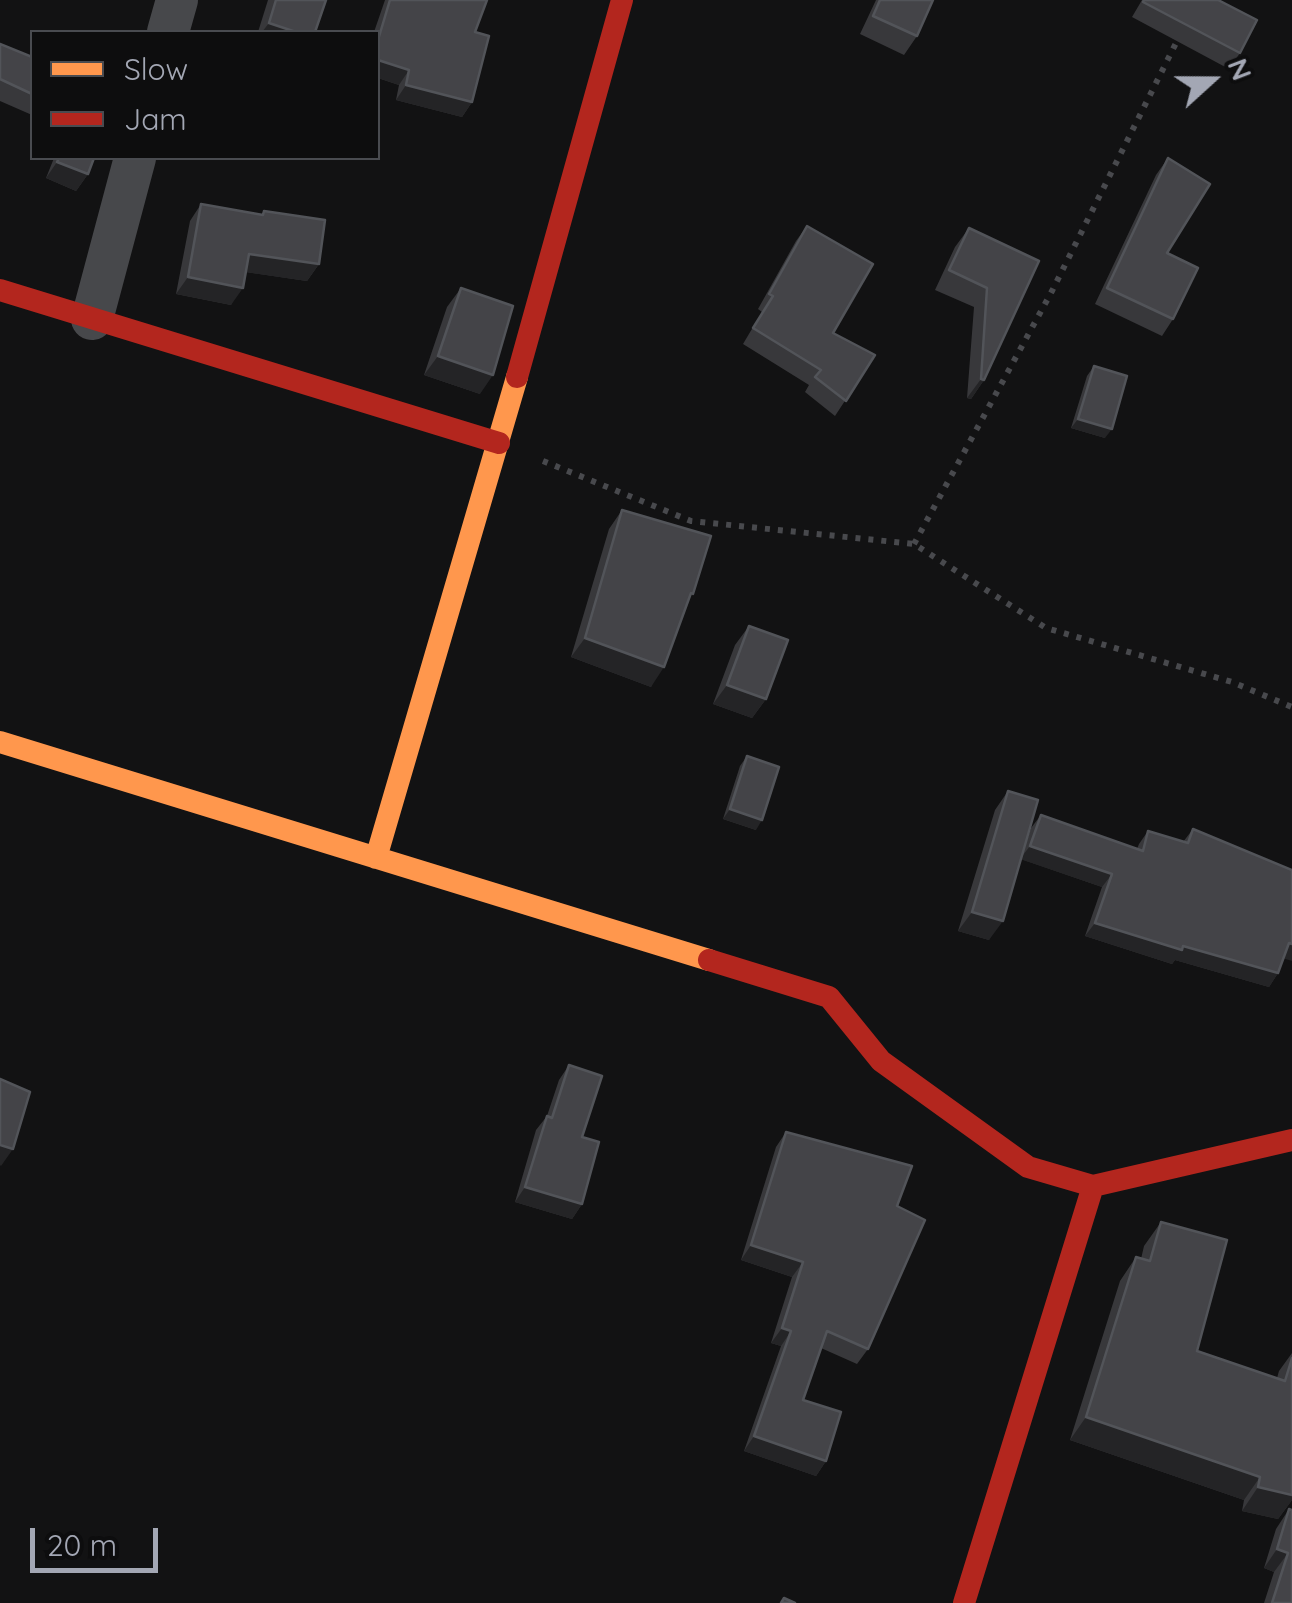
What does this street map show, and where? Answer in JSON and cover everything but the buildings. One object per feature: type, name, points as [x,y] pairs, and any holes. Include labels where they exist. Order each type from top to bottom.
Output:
[{"type":"street","points":[[169,30],[177,0]]},
{"type":"street","points":[[376,858],[500,443],[622,0]]},
{"type":"street","points":[[92,318],[134,160]]},
{"type":"street","points":[[0,290],[500,443]]},
{"type":"street","points":[[0,742],[829,997],[880,1060],[1028,1167],[1093,1186],[1292,1140]]},
{"type":"street","points":[[964,1603],[1093,1186]]},
{"type":"path","points":[[914,544],[1052,291],[1180,34]]},
{"type":"path","points":[[500,443],[691,521],[914,544],[1046,628],[1232,682],[1292,707]]},
{"type":"traffic: slow","points":[[376,858],[517,377]]},
{"type":"traffic: slow","points":[[0,742],[709,960]]},
{"type":"traffic: jam","points":[[517,377],[622,0]]},
{"type":"traffic: jam","points":[[0,290],[499,443]]},
{"type":"traffic: jam","points":[[709,960],[829,997],[881,1061],[1028,1167],[1093,1186],[1292,1140]]},
{"type":"traffic: jam","points":[[964,1603],[1093,1186]]}]
